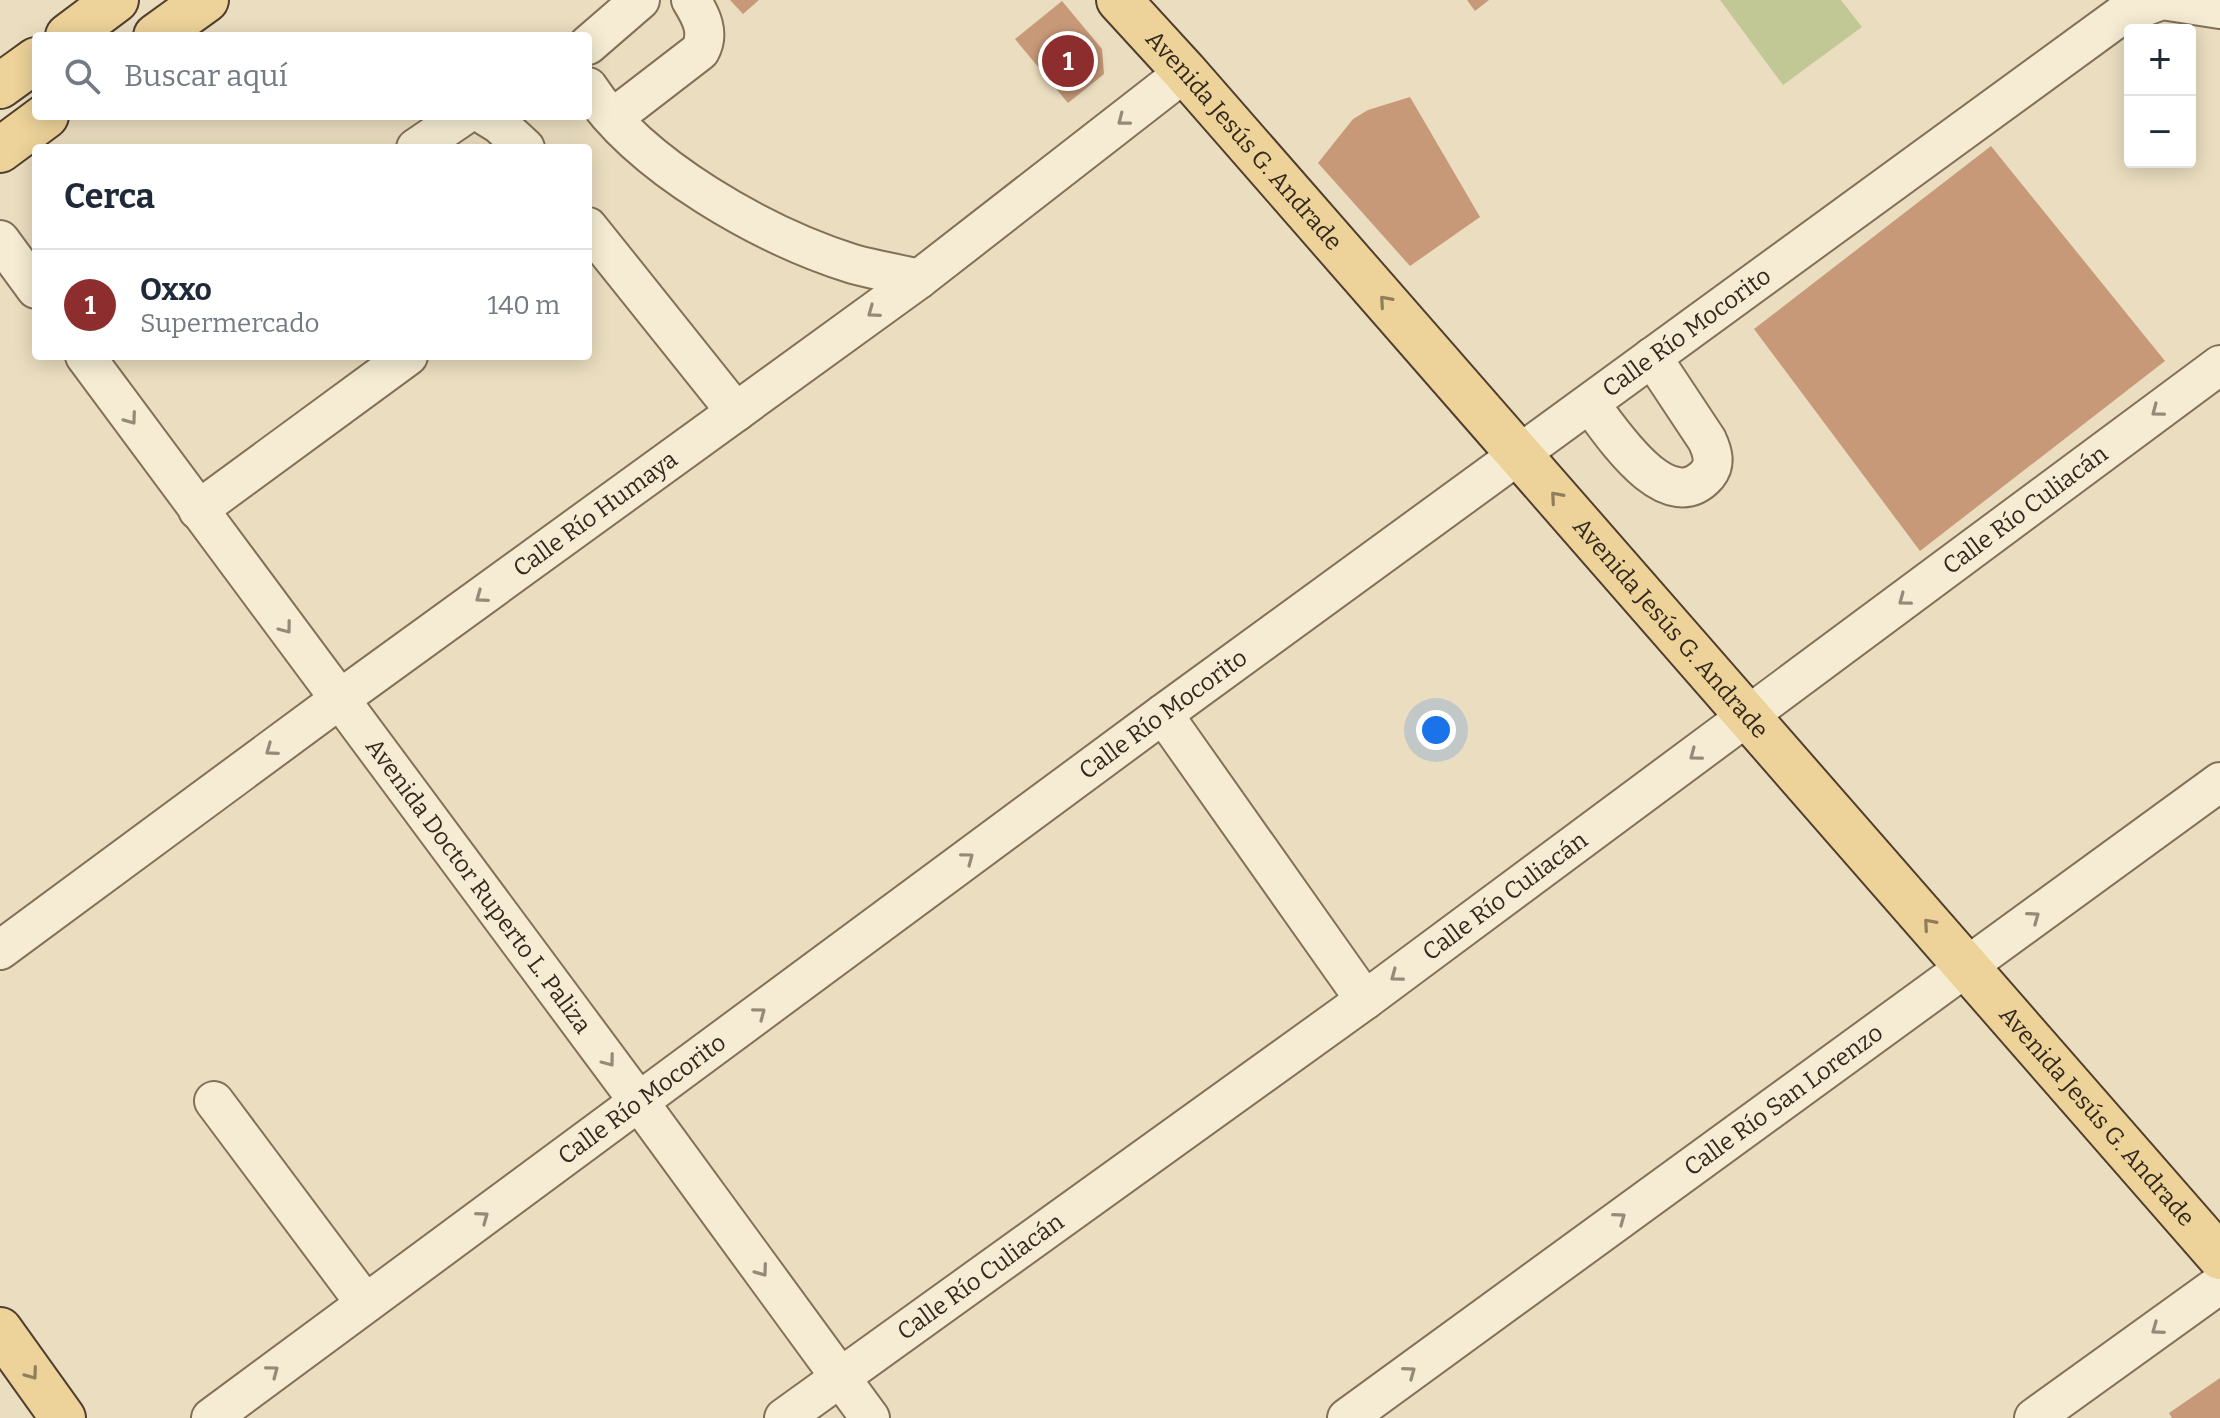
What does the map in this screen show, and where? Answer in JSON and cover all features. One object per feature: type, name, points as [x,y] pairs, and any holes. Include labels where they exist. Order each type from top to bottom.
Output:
[{"type":"main road","points":[[73,32],[116,0]]},
{"type":"main road","points":[[162,32],[206,0]]},
{"type":"main road","name":"Avenida Jesús G. Andrade","points":[[1119,0],[2220,1257]]},
{"type":"main road","points":[[0,86],[32,63]]},
{"type":"main road","points":[[0,150],[41,120]]},
{"type":"main road","points":[[0,1330],[63,1418]]},
{"type":"street","points":[[592,42],[640,0]]},
{"type":"street","points":[[613,118],[700,51],[705,43],[705,32],[702,17],[691,0]]},
{"type":"street","name":"Calle Río Mocorito","points":[[211,1418],[1163,714],[2120,16],[2162,0],[2200,4]]},
{"type":"street","name":"Calle Río Humaya","points":[[0,950],[919,279],[1185,72]]},
{"type":"street","points":[[592,92],[631,139],[663,167],[782,236],[854,264],[919,279]]},
{"type":"street","points":[[422,144],[457,120]]},
{"type":"street","points":[[491,120],[520,144]]},
{"type":"street","points":[[592,232],[736,412]]},
{"type":"street","points":[[0,240],[32,284]]},
{"type":"street","points":[[1590,404],[1651,477],[1668,485],[1687,486],[1703,480],[1711,470],[1714,455],[1652,357]]},
{"type":"street","name":"Avenida Doctor Ruperto L. Paliza","points":[[88,360],[870,1418]]},
{"type":"street","points":[[198,510],[403,360]]},
{"type":"street","name":"Calle Río Culiacán","points":[[784,1418],[1365,1000],[2220,365]]},
{"type":"street","points":[[1163,714],[1365,1000]]},
{"type":"street","name":"Calle Río San Lorenzo","points":[[1347,1418],[2220,782]]},
{"type":"street","points":[[214,1101],[365,1303]]},
{"type":"street","points":[[2034,1418],[2220,1284]]},
{"type":"green space","points":[[1720,0],[1841,0],[1862,27],[1783,85]]},
{"type":"building","points":[[730,0],[759,0],[743,14]]},
{"type":"building","points":[[1467,0],[1489,0],[1475,11]]},
{"type":"building","points":[[1062,1],[1102,49],[1104,74],[1068,103],[1015,39]]},
{"type":"building","points":[[1410,97],[1480,217],[1410,266],[1318,163],[1353,119],[1368,110]]},
{"type":"building","points":[[1991,146],[2165,361],[1920,551],[1754,329]]},
{"type":"building","points":[[2220,1378],[2220,1418],[2172,1418],[2169,1413]]},
{"type":"place","name":"Oxxo","points":[[1068,61]]}]
